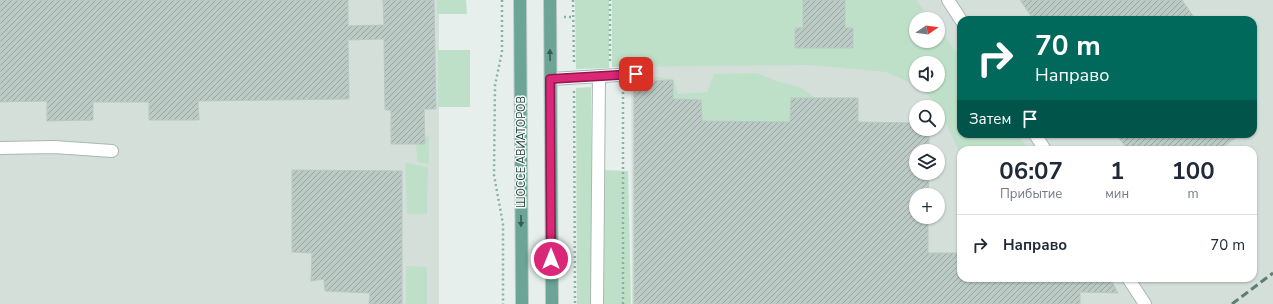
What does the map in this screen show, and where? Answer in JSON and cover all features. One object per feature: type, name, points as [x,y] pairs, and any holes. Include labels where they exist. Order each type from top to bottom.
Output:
[{"type":"main road","name":"ШОССЕ АВИАТОРОВ","points":[[520,0],[522,304]]},
{"type":"main road","points":[[550,0],[552,304]]},
{"type":"lane","points":[[948,0],[958,16]]},
{"type":"lane","points":[[550,79],[636,74]]},
{"type":"lane","points":[[597,304],[604,76]]},
{"type":"lane","points":[[0,148],[54,147],[112,151]]},
{"type":"lane","points":[[1131,282],[1145,304]]},
{"type":"path","points":[[502,0],[502,52],[495,85],[494,175],[504,224],[503,304]]},
{"type":"path","points":[[573,0],[575,304]]},
{"type":"path","points":[[604,76],[610,0]]},
{"type":"path","points":[[623,304],[624,83]]},
{"type":"shaded area","points":[[0,0],[439,0],[439,304],[0,304]]},
{"type":"shaded area","points":[[631,0],[1273,0],[1273,304],[632,304]]},
{"type":"green space","points":[[437,0],[466,0],[467,14],[437,14]]},
{"type":"green space","points":[[575,0],[609,0],[609,68],[576,69]]},
{"type":"green space","points":[[612,0],[916,0],[925,12],[909,12],[909,48],[945,48],[945,37],[957,53],[957,138],[1020,138],[1026,146],[957,146],[957,147],[945,121],[945,100],[932,100],[925,92],[945,92],[945,56],[909,56],[909,82],[886,72],[810,65],[612,67]]},
{"type":"green space","points":[[438,50],[470,50],[470,107],[438,107]]},
{"type":"green space","points":[[757,73],[776,81],[800,87],[815,98],[791,98],[790,122],[701,121],[701,100],[673,99],[673,81],[633,82],[658,77],[674,80],[678,94],[707,92],[714,74]]},
{"type":"green space","points":[[591,87],[592,304],[577,304],[576,88]]},
{"type":"green space","points":[[429,135],[429,164],[417,162],[416,142]]},
{"type":"green space","points":[[405,163],[428,167],[427,214],[407,214]]},
{"type":"green space","points":[[602,170],[628,171],[631,304],[603,304]]},
{"type":"green space","points":[[406,266],[427,267],[427,304],[406,304]]},
{"type":"building","points":[[0,0],[348,0],[348,26],[384,25],[383,0],[434,0],[436,109],[424,109],[425,144],[391,144],[391,110],[385,110],[384,39],[348,40],[349,99],[198,101],[199,120],[149,120],[149,102],[93,102],[93,120],[47,121],[47,101],[0,102]]},
{"type":"building","points":[[803,0],[845,0],[845,28],[853,28],[853,48],[795,48],[795,28],[803,28]]},
{"type":"building","points":[[1020,0],[1182,0],[1193,16],[1031,16]]},
{"type":"building","points":[[673,80],[673,99],[701,100],[702,121],[790,122],[791,98],[858,98],[858,122],[909,123],[909,136],[929,136],[929,144],[909,144],[909,180],[929,180],[928,188],[909,188],[909,224],[928,224],[928,253],[957,253],[957,282],[1112,282],[1118,293],[1080,292],[1080,304],[634,304],[634,82]]},
{"type":"building","points":[[1119,138],[1236,138],[1224,146],[1125,146]]},
{"type":"building","points":[[292,170],[402,171],[402,304],[369,304],[370,293],[325,291],[324,279],[311,281],[312,253],[292,252]]},
{"type":"railway","points":[[1232,304],[1273,273]]},
{"type":"route","points":[[551,259],[550,79],[636,74]]}]
